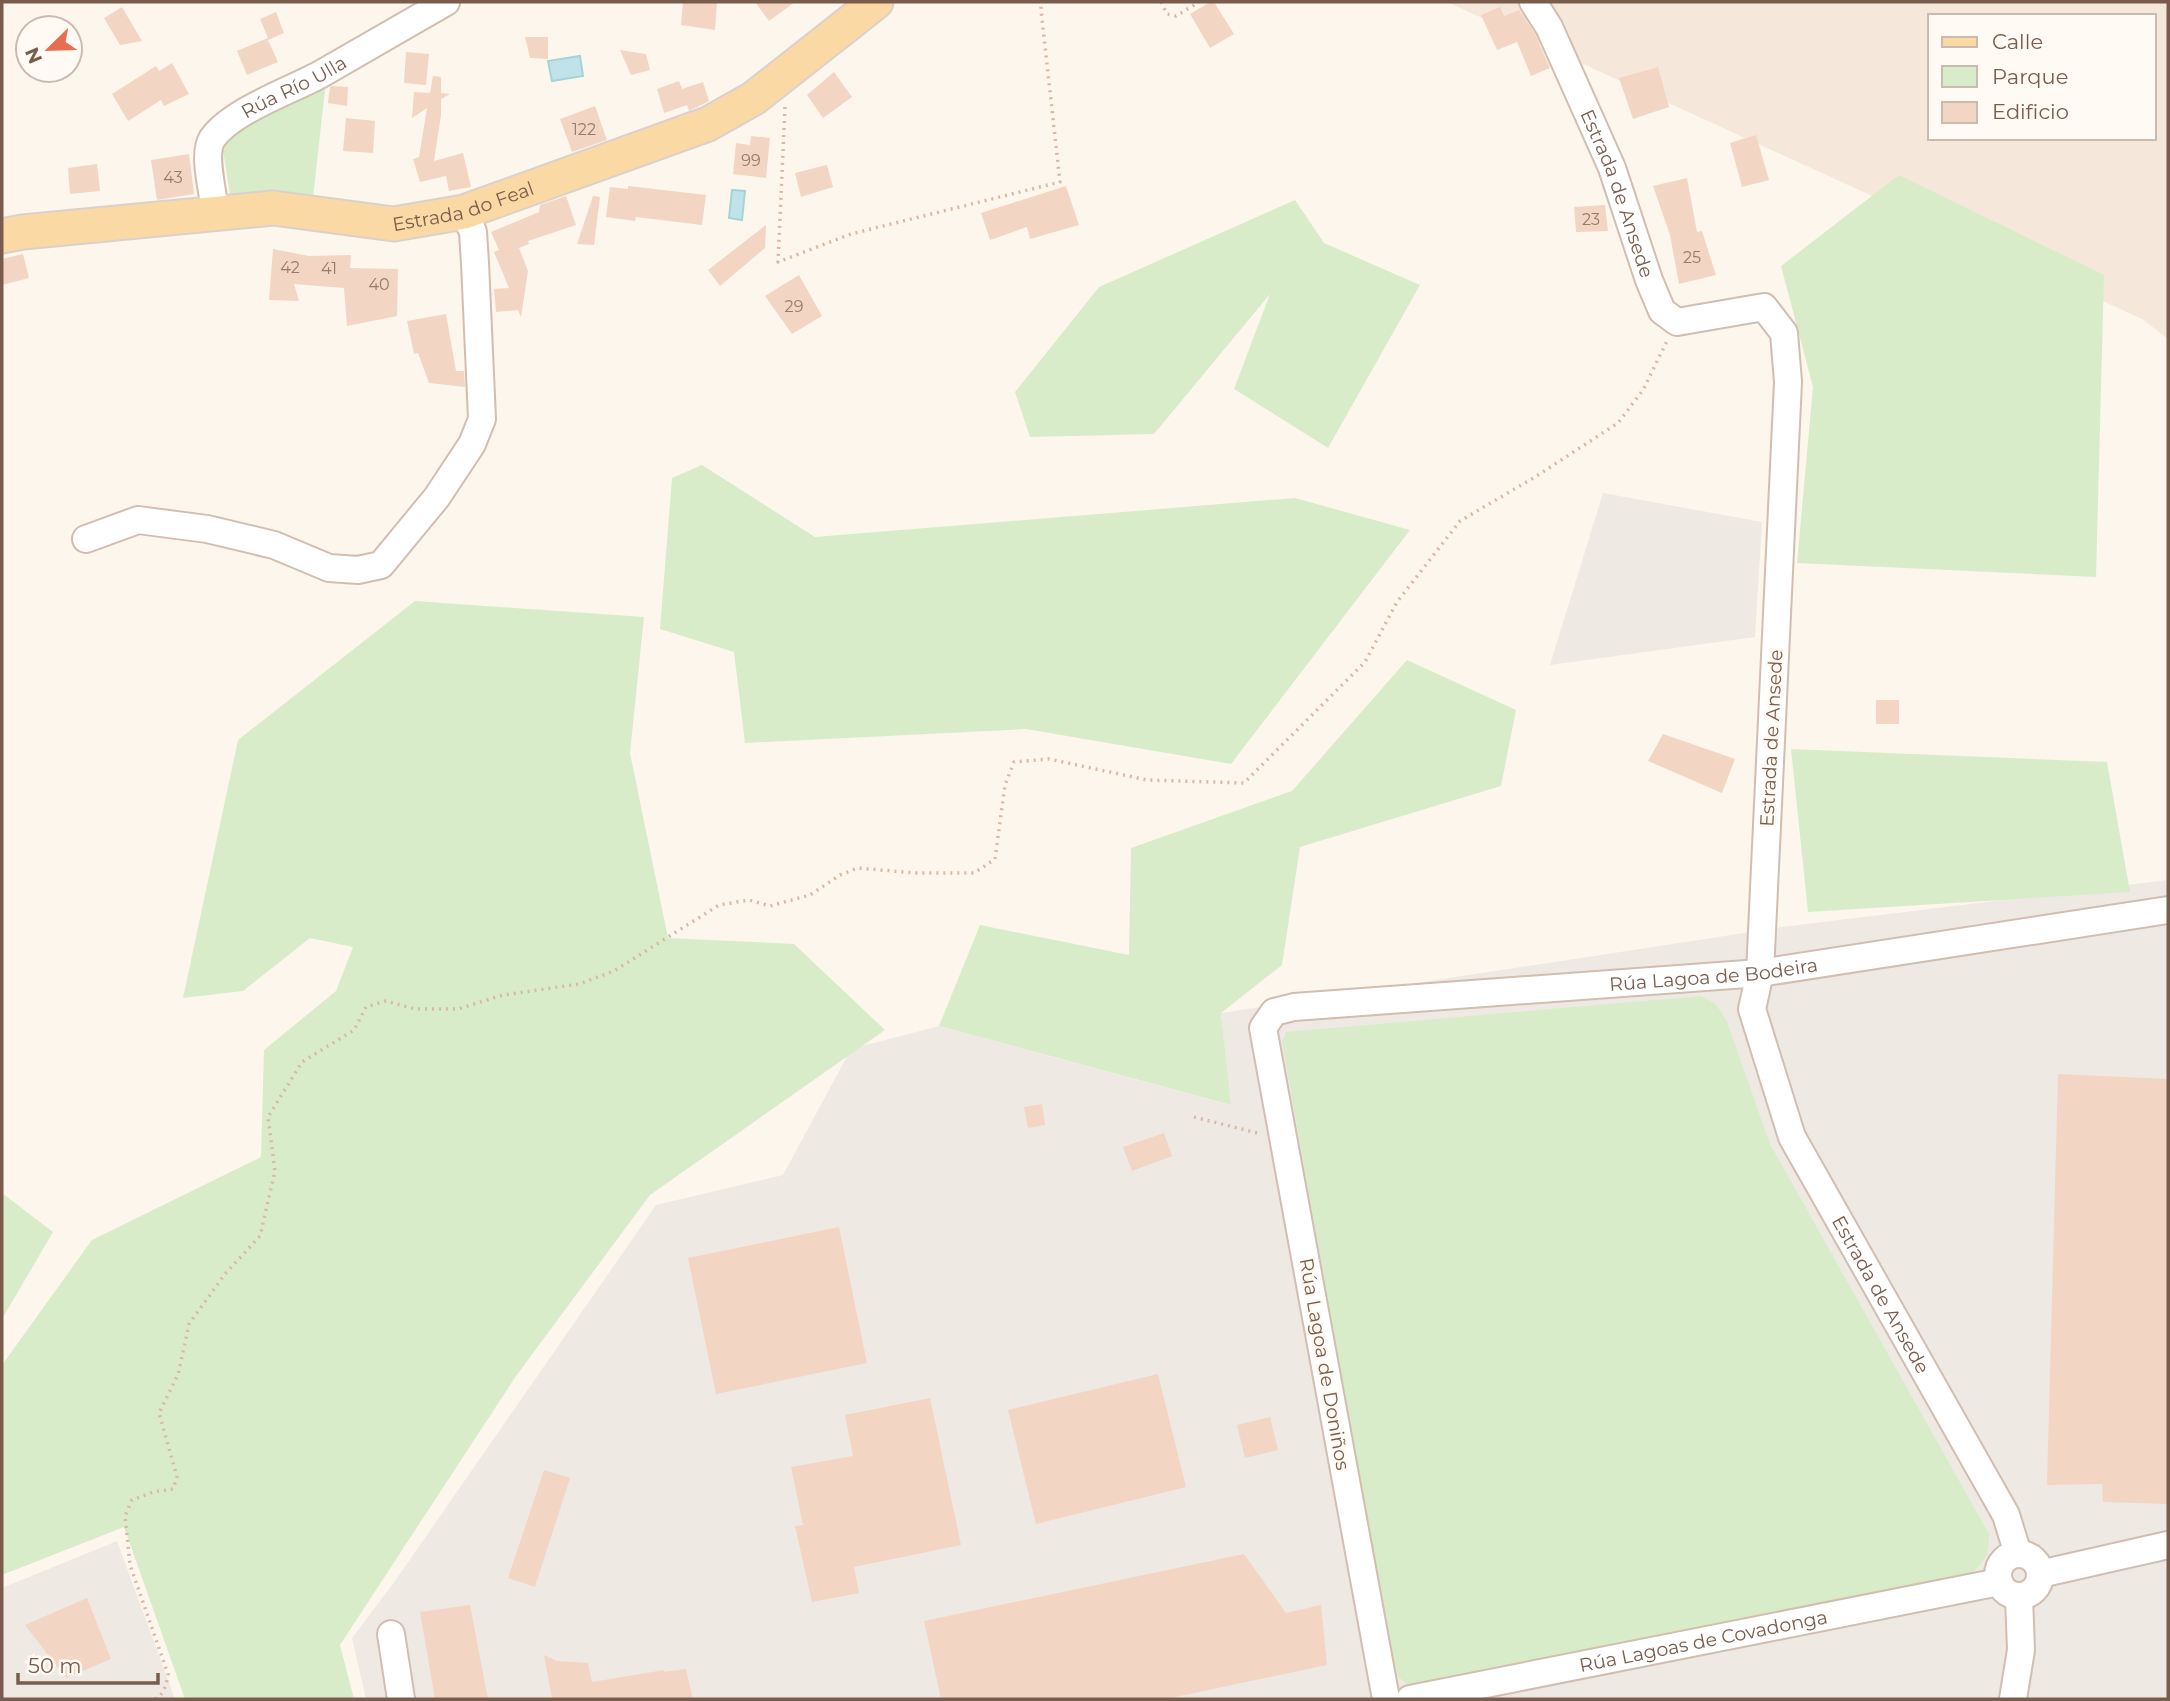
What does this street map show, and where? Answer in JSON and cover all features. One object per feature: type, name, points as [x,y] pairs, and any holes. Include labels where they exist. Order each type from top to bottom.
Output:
[{"type":"main road","name":"Estrada do Feal","points":[[2,236],[272,208],[394,224],[464,212],[708,124],[754,98],[876,2]]},
{"type":"street","name":"Rúa Río Ulla","points":[[215,213],[215,196],[207,155],[211,140],[230,120],[319,75],[446,2]]},
{"type":"street","name":"Estrada de Ansede","points":[[1533,2],[1549,27],[1612,168],[1662,311],[1677,322],[1764,307],[1784,333],[1787,382],[1760,973],[1752,1009],[1792,1137],[2006,1515],[2018,1554]]},
{"type":"street","points":[[86,539],[138,520],[207,529],[274,545],[329,568],[358,570],[381,565],[437,497],[472,444],[482,419],[473,232],[464,212]]},
{"type":"street","name":"Rúa Lagoa de Bodeira","points":[[1263,1028],[1274,1012],[1294,1007],[1760,973],[2168,910]]},
{"type":"street","name":"Rúa Lagoa de Doniños","points":[[1263,1028],[1386,1699]]},
{"type":"street","points":[[2040,1574],[2168,1545]]},
{"type":"street","points":[[2009,1589],[2026,1595],[2036,1588],[2040,1574],[2036,1563],[2018,1554],[2001,1563],[1998,1570],[2009,1589],[2021,1650],[2012,1699]]},
{"type":"street","name":"Rúa Lagoas de Covadonga","points":[[1410,1699],[2009,1589]]},
{"type":"street","points":[[391,1634],[401,1699]]},
{"type":"path","points":[[787,74],[778,262],[851,234],[1060,182],[1041,2]]},
{"type":"path","points":[[1161,2],[1167,15],[1176,16],[1199,2]]},
{"type":"path","points":[[155,1699],[167,1684],[168,1674],[130,1564],[125,1516],[132,1500],[153,1492],[173,1489],[177,1477],[159,1413],[178,1375],[189,1324],[225,1274],[260,1236],[275,1171],[268,1117],[302,1062],[354,1030],[366,1007],[386,1001],[415,1009],[458,1009],[503,995],[579,984],[614,971],[719,905],[748,900],[770,906],[810,895],[840,875],[858,868],[915,873],[974,873],[995,859],[1005,785],[1014,762],[1049,759],[1147,780],[1244,783],[1365,662],[1397,602],[1460,521],[1535,477],[1618,423],[1643,390],[1677,322]]},
{"type":"path","points":[[1195,1116],[1284,1140]]},
{"type":"shaded area","points":[[1447,2],[2168,2],[2168,339],[2142,319]]},
{"type":"shaded area","points":[[1603,493],[1762,522],[1755,637],[1550,665]]},
{"type":"shaded area","points":[[2168,880],[2168,1699],[366,1699],[352,1638],[395,1581],[656,1205],[783,1175],[851,1049],[939,1026],[1230,1105],[1221,1013],[1790,926]]},
{"type":"shaded area","points":[[117,1541],[175,1699],[2,1699],[2,1588]]},
{"type":"green space","points":[[326,81],[313,198],[230,195],[223,150],[233,137],[269,109]]},
{"type":"green space","points":[[1899,175],[2104,275],[2096,577],[1797,563],[1813,387],[1781,266]]},
{"type":"green space","points":[[1295,200],[1324,243],[1420,285],[1328,448],[1234,389],[1270,294],[1154,434],[1030,437],[1015,392],[1099,287]]},
{"type":"green space","points":[[702,465],[815,537],[1295,498],[1410,530],[1231,764],[1026,729],[745,743],[734,652],[660,629],[672,478]]},
{"type":"green space","points":[[415,601],[644,617],[630,753],[668,938],[794,944],[885,1030],[650,1195],[516,1376],[340,1645],[354,1699],[185,1699],[124,1527],[2,1575],[2,1365],[92,1240],[261,1157],[264,1050],[336,991],[353,947],[310,938],[243,991],[183,998],[238,740]]},
{"type":"green space","points":[[1407,660],[1516,710],[1501,786],[1300,847],[1282,965],[1221,1013],[1231,1105],[939,1026],[980,925],[1129,955],[1131,848],[1292,791]]},
{"type":"green space","points":[[1791,749],[2107,762],[2130,892],[1808,912]]},
{"type":"green space","points":[[1701,996],[1715,1003],[1726,1019],[1770,1144],[1989,1534],[1986,1555],[1973,1572],[1424,1688],[1410,1685],[1393,1670],[1282,1042],[1286,1032]]},
{"type":"green space","points":[[2,1193],[53,1232],[2,1319]]},
{"type":"water","points":[[580,56],[583,76],[552,81],[548,61]]},
{"type":"water","points":[[732,190],[745,191],[742,220],[729,218]]},
{"type":"building","points":[[683,2],[717,2],[715,30],[681,25]]},
{"type":"building","points":[[755,2],[795,2],[769,21]]},
{"type":"building","points":[[1214,2],[1234,34],[1210,48],[1190,14]]},
{"type":"building","points":[[122,7],[142,41],[120,45],[104,18]]},
{"type":"building","points":[[1500,7],[1504,16],[1519,10],[1535,34],[1550,68],[1531,76],[1517,42],[1497,50],[1481,15]]},
{"type":"building","points":[[276,12],[284,33],[268,40],[278,62],[247,75],[237,51],[268,38],[260,19]]},
{"type":"building","points":[[525,37],[548,37],[548,59],[530,58]]},
{"type":"building","points":[[620,50],[646,54],[650,70],[631,75]]},
{"type":"building","points":[[406,52],[429,54],[426,85],[404,83]]},
{"type":"building","points":[[172,63],[189,94],[164,106],[161,100],[128,121],[112,94],[156,66],[159,71]]},
{"type":"building","points":[[1658,67],[1669,107],[1633,119],[1619,78]]},
{"type":"building","points":[[834,72],[852,97],[823,118],[807,95]]},
{"type":"building","points":[[433,76],[441,77],[441,93],[450,94],[441,99],[434,161],[463,153],[471,187],[449,191],[446,176],[420,182],[413,159],[419,157],[427,108],[412,118],[414,92],[430,93]]},
{"type":"building","points":[[679,81],[682,89],[703,82],[709,101],[689,111],[687,105],[664,113],[657,89]]},
{"type":"building","points":[[332,86],[348,87],[347,106],[328,103]]},
{"type":"building","points":[[595,106],[607,140],[572,152],[560,119]]},
{"type":"building","points":[[346,118],[375,121],[373,153],[343,151]]},
{"type":"building","points":[[1756,135],[1769,180],[1742,187],[1730,143]]},
{"type":"building","points":[[751,136],[770,138],[766,178],[733,174],[736,143],[750,145]]},
{"type":"building","points":[[189,154],[194,194],[157,200],[151,160]]},
{"type":"building","points":[[97,164],[100,191],[70,194],[68,168]]},
{"type":"building","points":[[827,165],[833,187],[801,197],[795,173]]},
{"type":"building","points":[[1687,178],[1697,232],[1702,231],[1716,275],[1679,284],[1670,235],[1653,186]]},
{"type":"building","points":[[628,186],[706,195],[702,225],[636,217],[635,221],[606,217],[610,187],[628,189]]},
{"type":"building","points":[[1066,186],[1079,225],[1030,239],[1027,227],[990,240],[981,213]]},
{"type":"building","points":[[566,196],[576,225],[528,241],[529,244],[519,248],[528,271],[521,317],[518,310],[496,312],[494,289],[509,288],[494,252],[499,250],[491,232],[539,212],[540,205]]},
{"type":"building","points":[[593,196],[600,197],[594,245],[577,244]]},
{"type":"building","points":[[1605,205],[1608,231],[1576,232],[1574,207]]},
{"type":"building","points":[[766,225],[765,248],[720,286],[708,270]]},
{"type":"building","points":[[273,249],[309,256],[351,255],[350,268],[398,269],[397,316],[347,326],[344,288],[294,284],[299,301],[269,300]]},
{"type":"building","points":[[23,254],[29,278],[2,285],[2,259]]},
{"type":"building","points":[[799,275],[822,316],[792,334],[765,296]]},
{"type":"building","points":[[446,314],[456,371],[464,371],[465,387],[429,383],[418,353],[414,354],[407,321]]},
{"type":"building","points":[[1876,700],[1899,700],[1899,724],[1876,724]]},
{"type":"building","points":[[1663,734],[1735,759],[1722,793],[1648,761]]},
{"type":"building","points":[[2058,1074],[2168,1079],[2168,1504],[2103,1502],[2102,1484],[2047,1485]]},
{"type":"building","points":[[1042,1104],[1045,1125],[1028,1128],[1024,1107]]},
{"type":"building","points":[[1164,1133],[1172,1156],[1132,1171],[1123,1147]]},
{"type":"building","points":[[839,1227],[867,1363],[716,1394],[688,1258]]},
{"type":"building","points":[[1158,1374],[1186,1487],[1036,1524],[1008,1410]]},
{"type":"building","points":[[930,1398],[961,1545],[854,1567],[859,1593],[812,1602],[795,1526],[803,1525],[791,1467],[853,1456],[845,1415]]},
{"type":"building","points":[[1270,1417],[1278,1450],[1245,1458],[1237,1425]]},
{"type":"building","points":[[544,1470],[570,1478],[535,1587],[508,1578]]},
{"type":"building","points":[[1244,1554],[1286,1613],[1321,1605],[1327,1665],[1166,1699],[941,1699],[924,1621]]},
{"type":"building","points":[[87,1598],[111,1659],[66,1678],[25,1625]]},
{"type":"building","points":[[470,1605],[488,1699],[435,1699],[420,1612]]},
{"type":"building","points":[[544,1655],[557,1661],[588,1663],[592,1682],[686,1669],[693,1699],[552,1699]]}]
